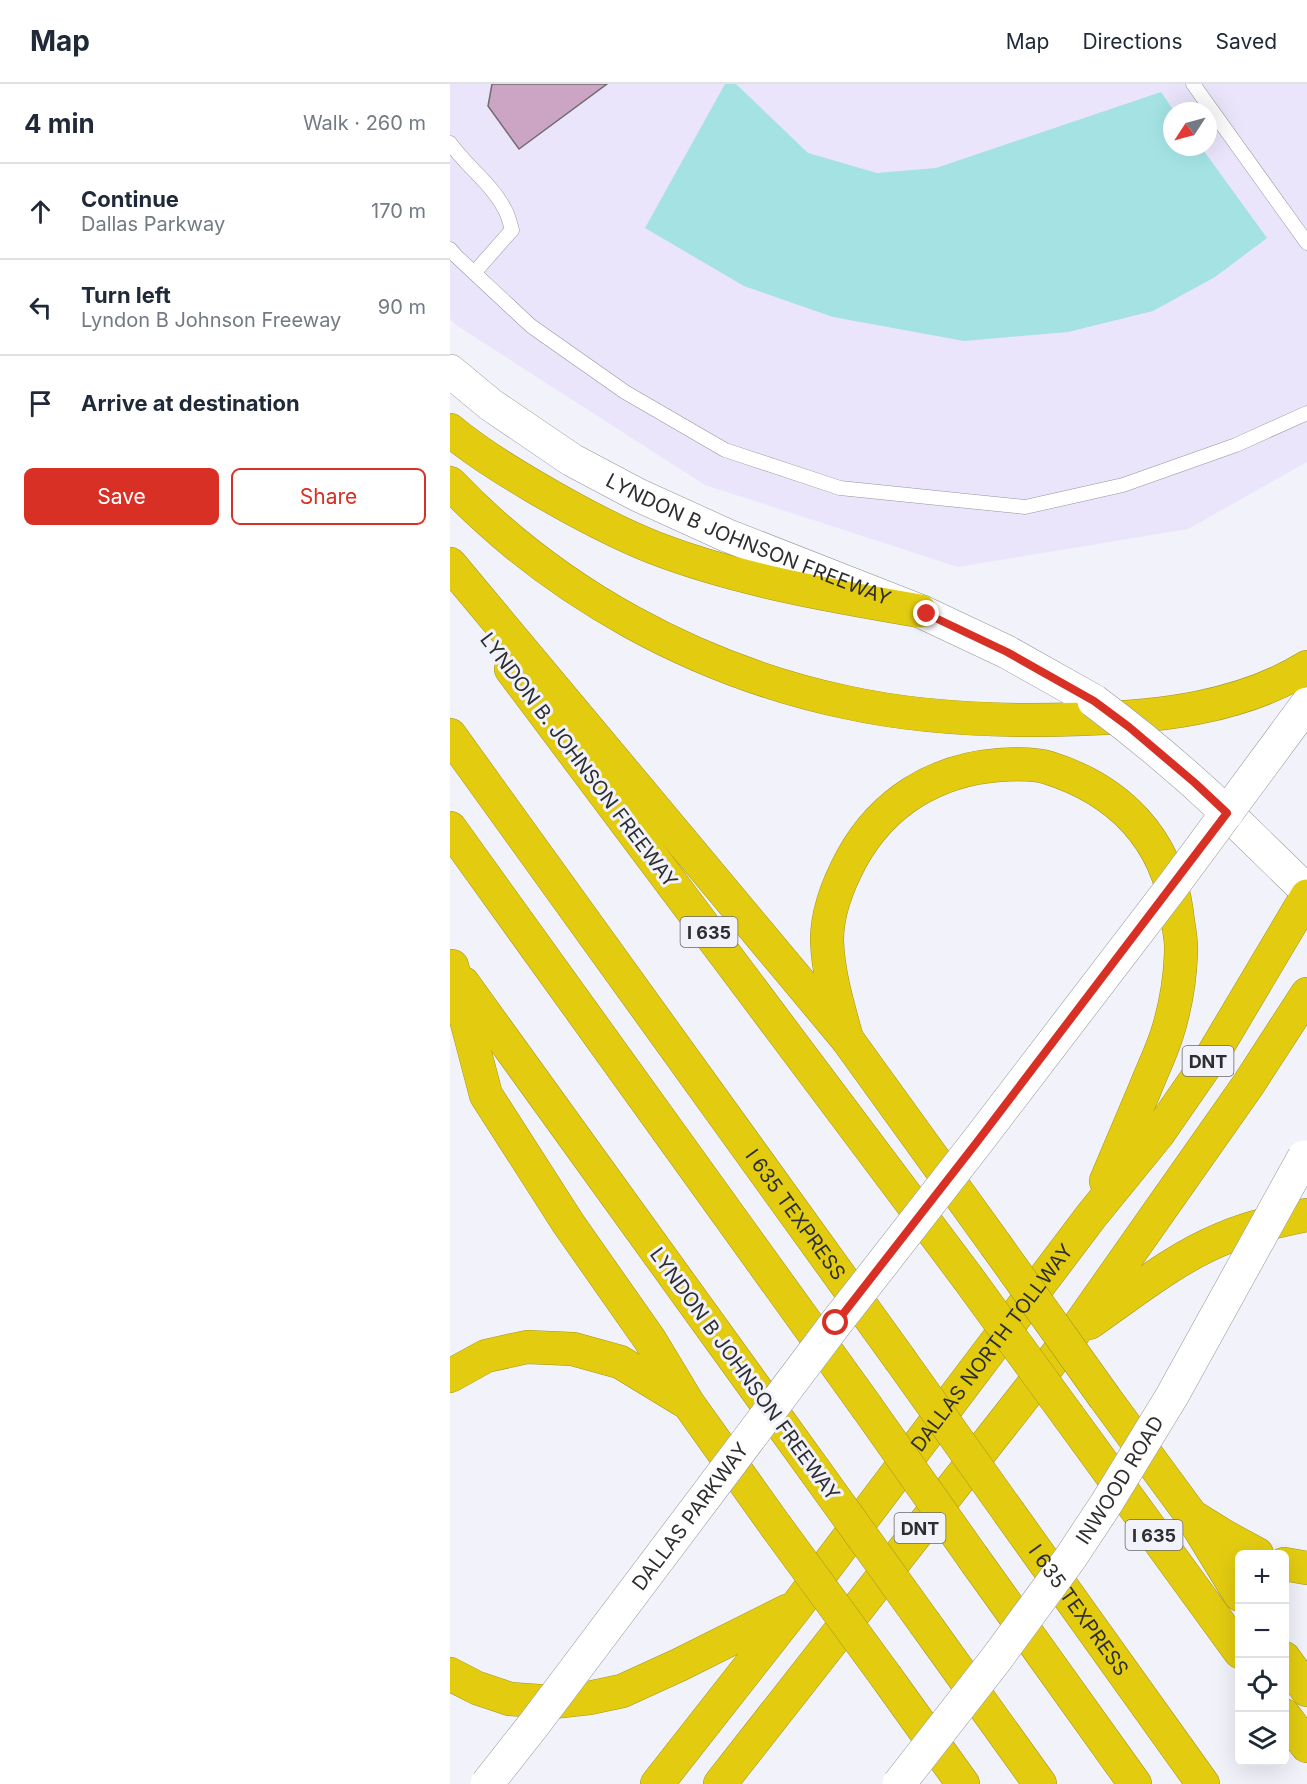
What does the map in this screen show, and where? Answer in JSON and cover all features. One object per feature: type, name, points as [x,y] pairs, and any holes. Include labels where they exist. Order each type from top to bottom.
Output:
[{"type":"highway","points":[[450,430],[501,467],[555,499],[605,526],[656,548],[714,568],[833,596],[923,613]]},
{"type":"highway","points":[[450,483],[477,511],[532,557],[590,598],[655,634],[718,664],[781,686],[846,703],[909,713],[978,720],[1105,719],[1172,712],[1232,700],[1286,680],[1307,668]]},
{"type":"highway","points":[[450,564],[847,1039],[1191,1515],[1235,1588]]},
{"type":"highway","name":"LYNDON B. JOHNSON FREEWAY","points":[[450,588],[968,1277],[1235,1646]]},
{"type":"highway","name":"I 635 TEXPRESS","points":[[450,735],[1203,1784]]},
{"type":"highway","points":[[847,1039],[830,975],[827,939],[832,907],[845,871],[862,840],[885,814],[913,791],[945,777],[978,767],[1011,764],[1047,767],[1082,782],[1114,800],[1143,828],[1163,861],[1175,901],[1182,951],[1176,995],[1167,1034],[1092,1215]]},
{"type":"highway","points":[[450,828],[1135,1784]]},
{"type":"highway","name":"DALLAS NORTH TOLLWAY","points":[[657,1784],[796,1607],[1092,1215],[1158,1134],[1212,1056],[1307,896]]},
{"type":"highway","points":[[451,965],[486,1095],[568,1223],[650,1340],[688,1403],[963,1784]]},
{"type":"highway","name":"LYNDON B JOHNSON FREEWAY","points":[[451,965],[1040,1784]]},
{"type":"highway","name":"DNT","points":[[720,1784],[1073,1334],[1242,1094],[1307,994]]},
{"type":"highway","points":[[1073,1334],[1181,1260],[1221,1239],[1260,1225],[1307,1215]]},
{"type":"highway","points":[[450,1376],[486,1356],[528,1347],[573,1349],[620,1362],[688,1403]]},
{"type":"highway","points":[[1191,1515],[1250,1550]]},
{"type":"highway","points":[[1289,1565],[1307,1568]]},
{"type":"highway","points":[[450,1674],[477,1688],[510,1699],[553,1702],[622,1691],[680,1665],[796,1607]]},
{"type":"highway","points":[[1289,1665],[1307,1689]]},
{"type":"highway","points":[[742,1784],[768,1722]]},
{"type":"highway","points":[[1289,1722],[1307,1746]]},
{"type":"main road","name":"LYNDON B JOHNSON FREEWAY","points":[[450,371],[491,405],[572,460],[638,495],[726,535],[923,613],[1007,652],[1094,701],[1129,727],[1195,783],[1307,891]]},
{"type":"main road","name":"DALLAS PARKWAY","points":[[487,1784],[556,1696],[836,1323],[984,1133],[1227,813],[1307,704]]},
{"type":"main road","name":"INWOOD ROAD","points":[[899,1784],[997,1658],[1071,1557],[1106,1504],[1172,1396],[1307,1152]]},
{"type":"lane","points":[[1194,84],[1307,243]]},
{"type":"lane","points":[[450,143],[504,207],[512,230],[474,273]]},
{"type":"lane","points":[[450,249],[531,326],[625,392],[725,450],[840,488],[1024,507],[1123,485],[1236,445],[1307,413]]},
{"type":"shaded area","points":[[450,84],[1307,84],[1307,462],[1188,529],[958,567],[705,485],[450,319]]},
{"type":"water","points":[[725,84],[736,84],[808,153],[877,173],[936,168],[1161,92],[1168,102],[1163,102],[1163,156],[1208,156],[1267,238],[1215,277],[1153,311],[1068,332],[964,341],[833,317],[744,286],[645,228]]},
{"type":"building","points":[[492,84],[607,84],[519,149],[488,106]]},
{"type":"route","points":[[836,1323],[1227,813],[1129,727],[1094,701],[1007,652],[927,614]]}]
